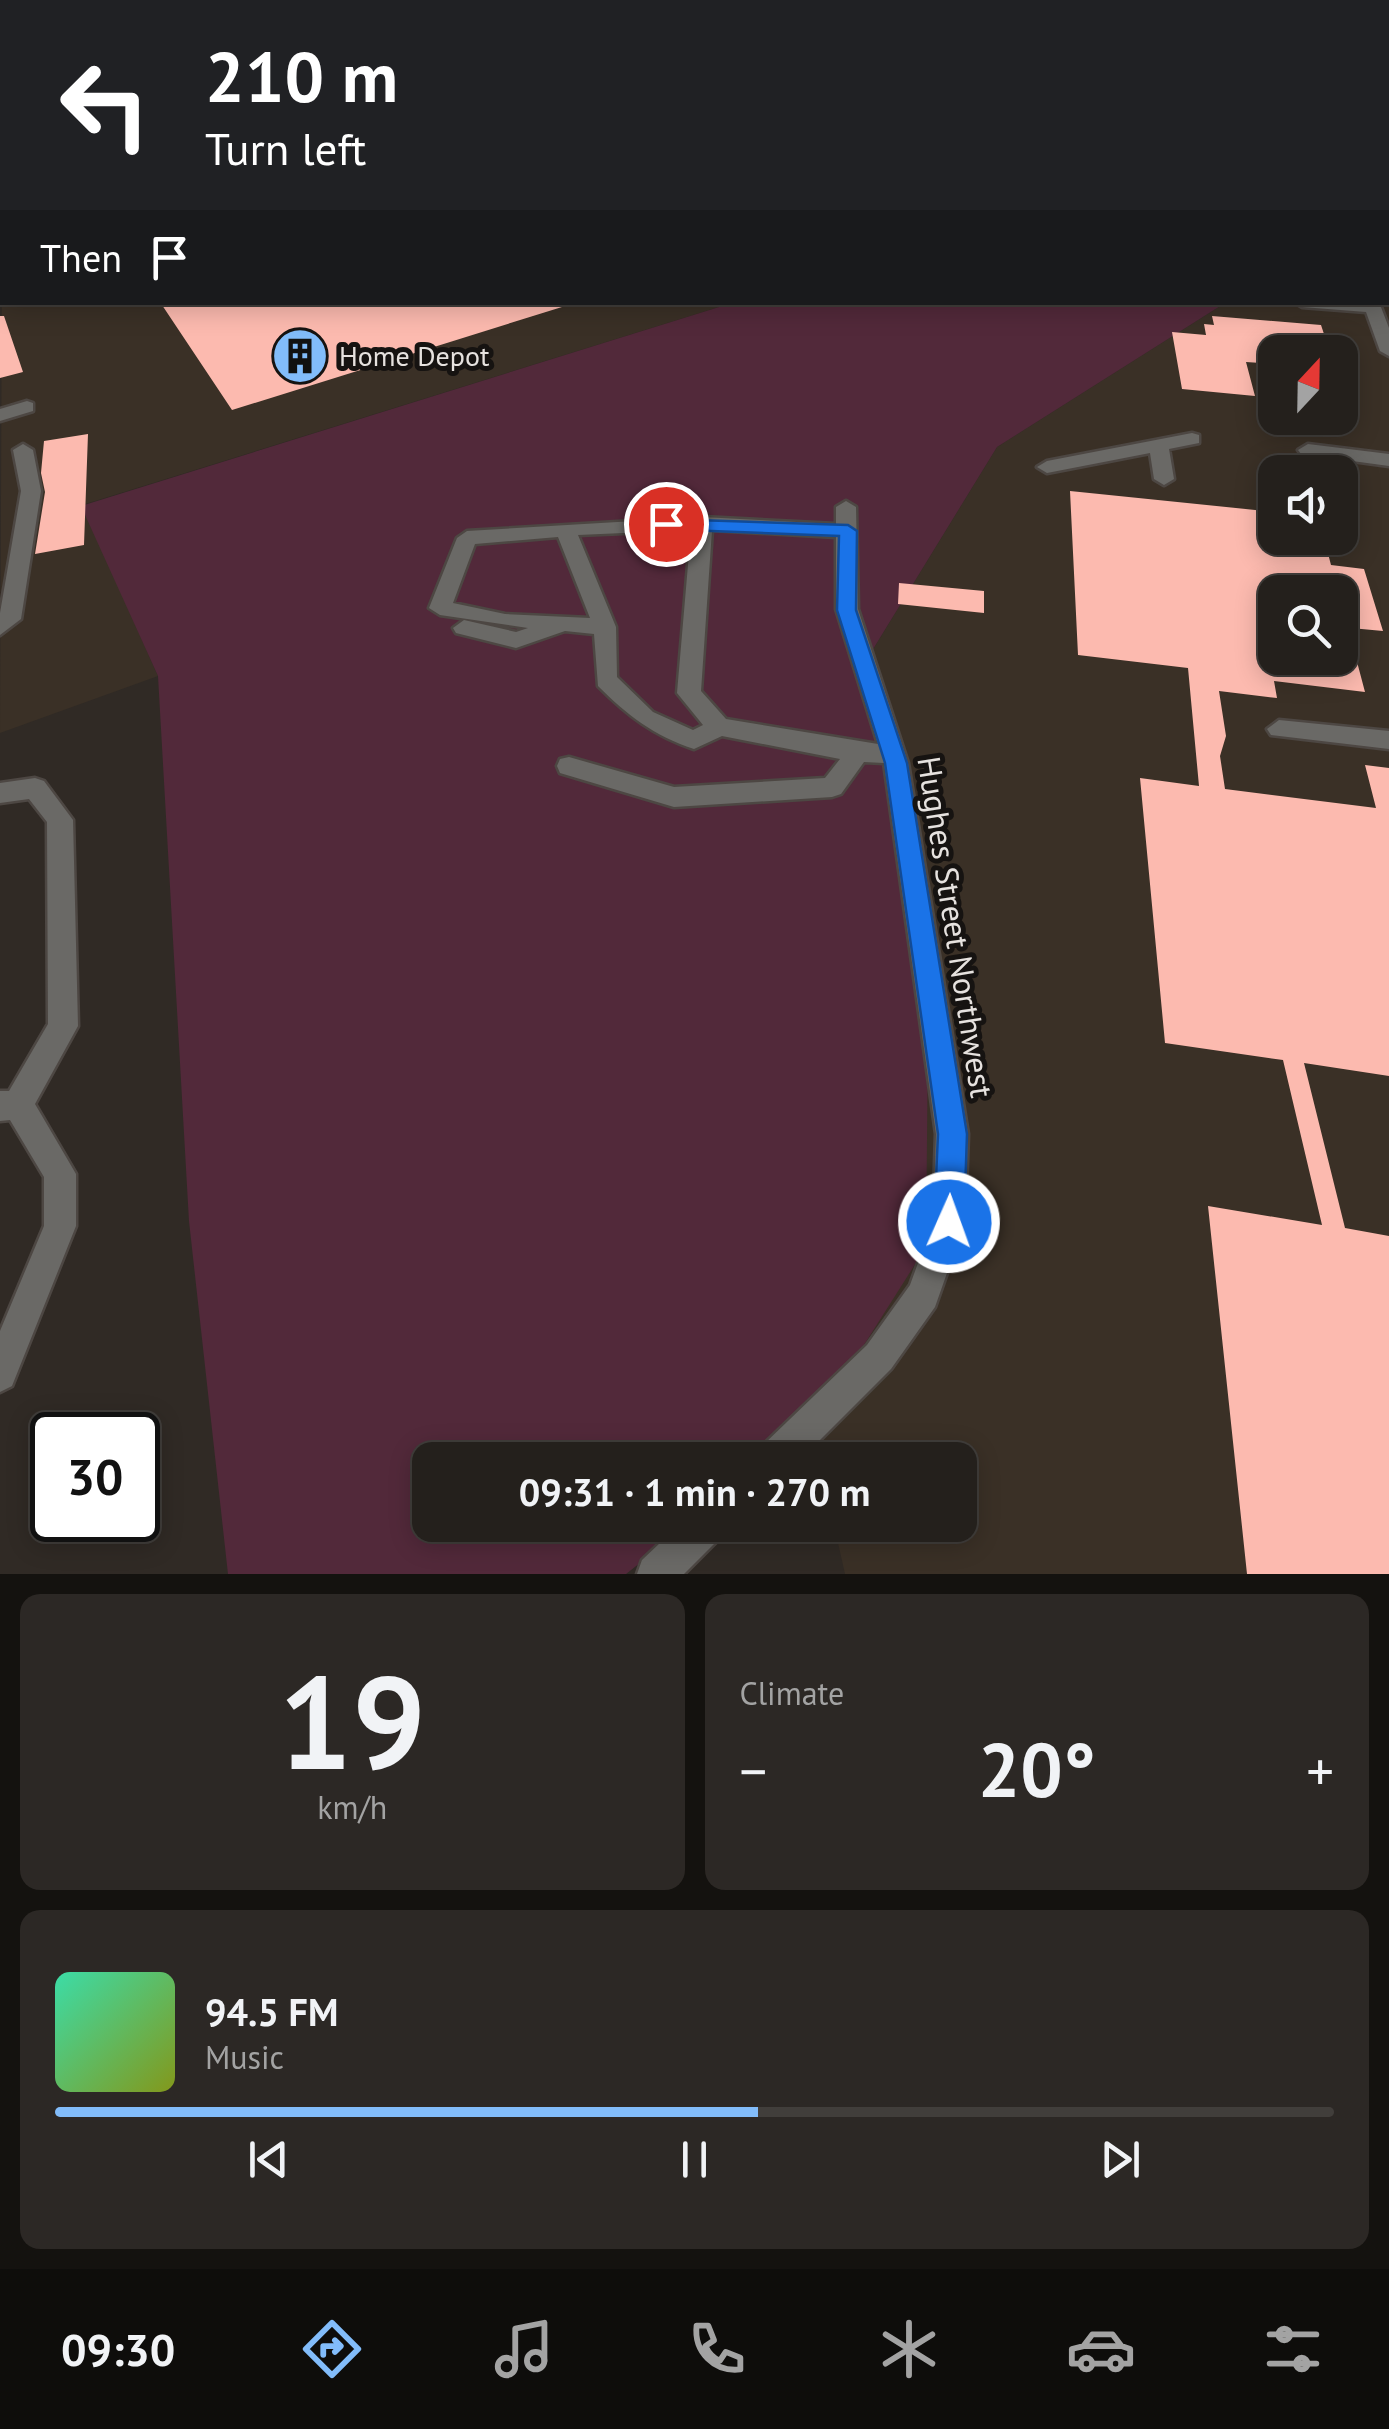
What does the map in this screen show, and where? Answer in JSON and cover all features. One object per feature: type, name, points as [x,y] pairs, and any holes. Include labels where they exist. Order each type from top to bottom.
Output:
[{"type":"street","points":[[1372,305],[1389,352]]},
{"type":"street","points":[[0,414],[27,408]]},
{"type":"street","points":[[1047,466],[1192,439]]},
{"type":"street","points":[[1159,446],[1164,479]]},
{"type":"street","points":[[0,626],[10,619],[30,491],[23,450]]},
{"type":"street","points":[[1308,450],[1389,460]]},
{"type":"street","name":"Hughes Street Northwest","points":[[702,523],[847,519],[846,610],[893,754],[952,1134],[949,1222],[923,1295],[879,1358],[793,1442]]},
{"type":"street","points":[[440,608],[467,538],[702,523],[689,693],[718,727]]},
{"type":"street","points":[[566,530],[605,627],[606,680],[645,718],[694,740],[718,727],[858,753],[893,754]]},
{"type":"street","points":[[440,608],[505,619],[605,627]]},
{"type":"street","points":[[440,608],[466,630],[516,640],[566,624]]},
{"type":"street","points":[[1279,730],[1389,740]]},
{"type":"street","points":[[569,766],[674,797],[832,788],[858,753]]},
{"type":"street","points":[[0,793],[35,788],[60,820],[63,1026],[9,1106],[60,1174],[60,1226],[0,1374]]},
{"type":"street","points":[[656,1574],[689,1542]]},
{"type":"shaded area","points":[[2,305],[726,305],[82,505],[158,676],[0,733]]},
{"type":"shaded area","points":[[726,305],[1222,305],[997,447],[867,659],[928,1031],[926,1247],[812,1427],[793,1442],[412,1442],[412,1542],[666,1542],[626,1574],[228,1574],[189,1221],[158,676],[81,506]]},
{"type":"shaded area","points":[[1222,305],[1389,305],[1389,1574],[845,1574],[838,1542],[977,1542],[977,1442],[815,1442],[812,1427],[867,659],[997,447]]},
{"type":"building","name":"Home Depot","points":[[162,305],[562,305],[562,307],[232,410]]},
{"type":"building","points":[[0,316],[4,316],[23,372],[0,378]]},
{"type":"building","points":[[1212,316],[1321,325],[1324,335],[1258,335],[1258,363],[1246,362],[1255,396],[1182,389],[1172,332],[1206,335],[1204,324],[1214,325]]},
{"type":"building","points":[[88,434],[84,545],[35,554],[45,492],[41,473],[44,441]]},
{"type":"building","points":[[1070,491],[1258,510],[1258,555],[1328,555],[1331,565],[1364,569],[1383,631],[1358,629],[1358,575],[1258,575],[1258,675],[1358,675],[1358,666],[1365,692],[1274,681],[1277,698],[1219,691],[1226,736],[1220,756],[1225,789],[1376,808],[1365,765],[1389,768],[1389,1076],[1304,1063],[1345,1228],[1389,1236],[1389,1574],[1247,1574],[1208,1206],[1322,1225],[1283,1060],[1165,1043],[1140,778],[1199,786],[1188,668],[1078,655]]},
{"type":"building","points":[[899,583],[984,591],[984,613],[898,604]]},
{"type":"place","name":"Home Depot","points":[[300,356]]},
{"type":"route","points":[[666,524],[848,531],[846,610],[896,763],[952,1134],[949,1222]]}]
